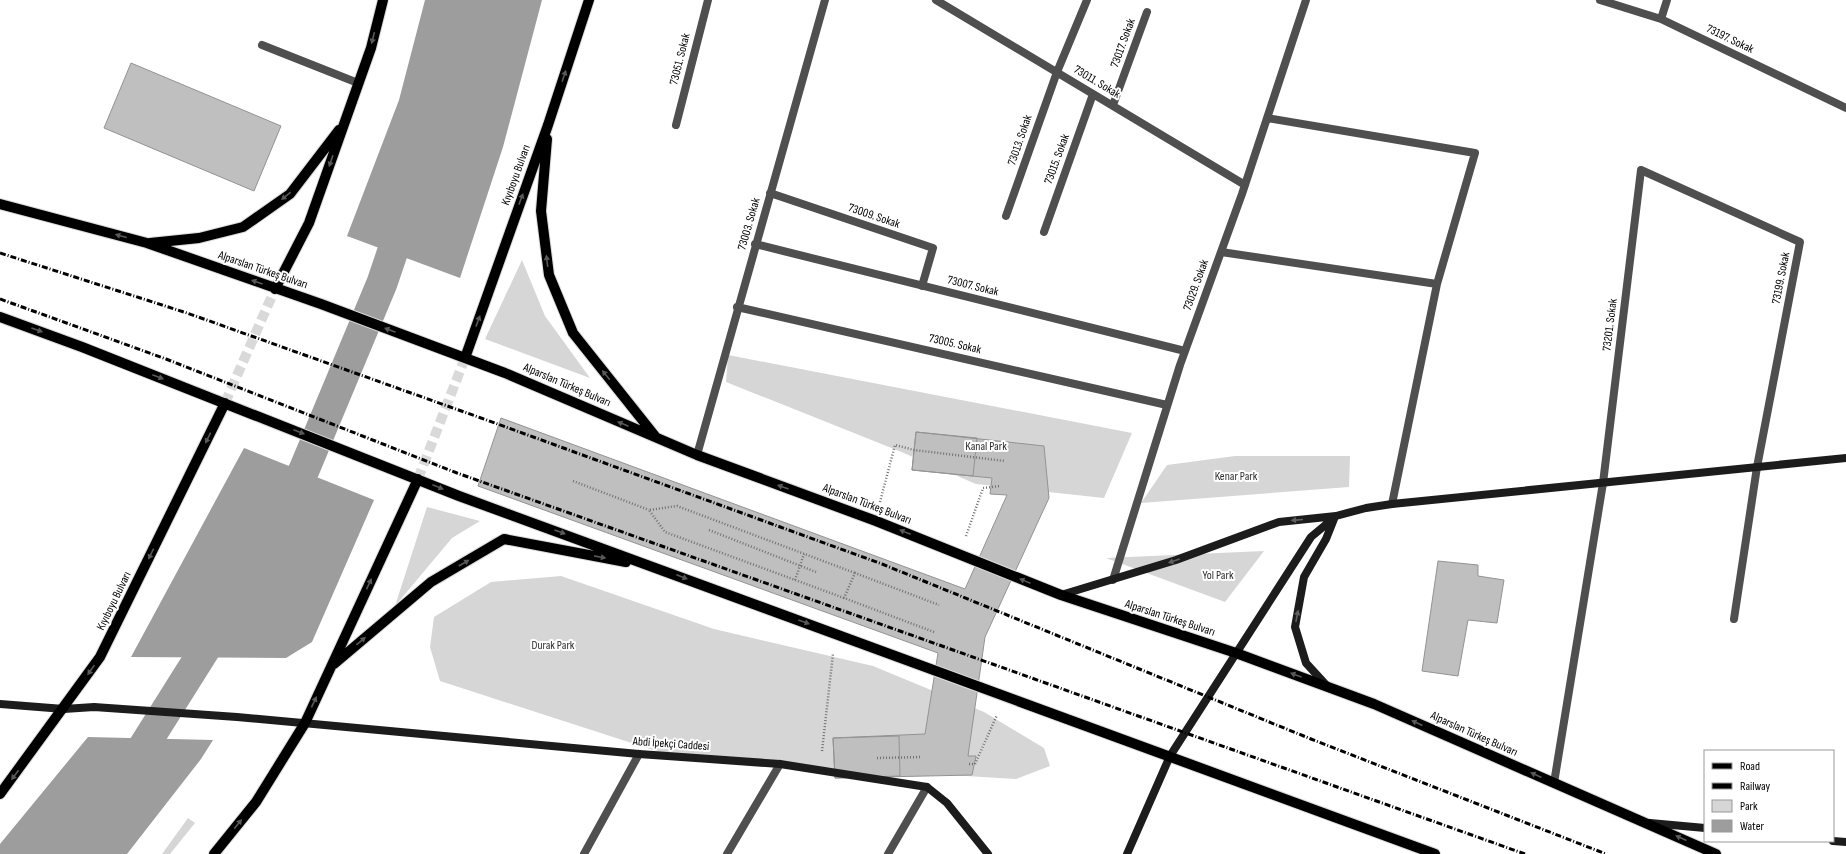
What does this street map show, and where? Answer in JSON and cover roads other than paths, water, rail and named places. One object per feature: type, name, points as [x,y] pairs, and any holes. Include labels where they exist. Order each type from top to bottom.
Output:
[{"type":"main road","points":[[275,288],[309,223],[371,48],[383,0]]},
{"type":"main road","name":"Kıyıboyu Bulvarı","points":[[465,358],[548,125],[589,0]]},
{"type":"main road","points":[[147,243],[200,238],[243,227],[290,194],[345,122]]},
{"type":"main road","points":[[548,125],[541,211],[549,275],[573,333],[657,438]]},
{"type":"main road","name":"Alparslan Türkeş Bulvarı","points":[[0,204],[147,243],[321,304],[505,373],[697,455],[876,521],[1062,595],[1236,653],[1374,704],[1716,854]]},
{"type":"main road","points":[[0,317],[82,347],[376,461],[418,479],[655,568],[1435,854]]},
{"type":"main road","name":"Kıyıboyu Bulvarı","points":[[0,794],[64,709],[100,657],[225,403]]},
{"type":"main road","points":[[1062,595],[1176,560],[1279,522],[1336,516],[1366,508],[1392,504],[1846,458]]},
{"type":"main road","points":[[214,854],[256,802],[305,723],[418,479]]},
{"type":"main road","points":[[1127,854],[1170,756],[1311,537],[1336,516]]},
{"type":"main road","points":[[1328,687],[1306,663],[1295,627],[1304,577],[1326,539],[1336,516]]},
{"type":"main road","points":[[331,667],[431,582],[504,539],[655,568]]},
{"type":"main road","name":"Abdi İpekçi Caddesi","points":[[0,704],[64,709],[94,707],[237,717],[639,754],[780,764],[926,787],[947,803],[988,854]]},
{"type":"main road","points":[[1646,822],[1704,828]]},
{"type":"main road","points":[[1834,841],[1846,842]]},
{"type":"street","name":"73051. Sokak","points":[[676,125],[708,0]]},
{"type":"street","name":"73003. Sokak","points":[[697,455],[825,0]]},
{"type":"street","name":"73011. Sokak","points":[[936,0],[1245,185]]},
{"type":"street","name":"73013. Sokak","points":[[1006,216],[1057,72],[1087,0]]},
{"type":"street","name":"73029. Sokak","points":[[1113,580],[1167,405],[1245,185],[1306,0]]},
{"type":"street","name":"73197. Sokak","points":[[1600,0],[1661,19],[1846,108]]},
{"type":"street","points":[[1661,19],[1667,0]]},
{"type":"street","name":"73017. Sokak","points":[[1113,106],[1147,12]]},
{"type":"street","points":[[262,45],[358,83]]},
{"type":"street","name":"73015. Sokak","points":[[1044,232],[1093,94]]},
{"type":"street","points":[[1267,118],[1475,153],[1438,284],[1392,504]]},
{"type":"street","name":"73199. Sokak","points":[[1640,170],[1800,242],[1757,467]]},
{"type":"street","name":"73201. Sokak","points":[[1554,783],[1603,483],[1640,170]]},
{"type":"street","name":"73009. Sokak","points":[[770,193],[933,248],[922,286]]},
{"type":"street","name":"73007. Sokak","points":[[756,244],[1185,351]]},
{"type":"street","points":[[1221,252],[1438,284]]},
{"type":"street","name":"73005. Sokak","points":[[738,307],[1167,405]]},
{"type":"street","points":[[1734,619],[1757,467]]},
{"type":"street","points":[[584,854],[639,754]]},
{"type":"street","points":[[727,854],[780,764]]},
{"type":"street","points":[[888,854],[926,787]]},
{"type":"water","points":[[425,0],[542,0],[503,147],[460,278],[347,236],[399,100]]},
{"type":"water","points":[[244,448],[374,500],[312,642],[286,658],[131,657]]},
{"type":"water","points":[[88,737],[213,740],[201,759],[127,854],[0,854],[0,844]]},
{"type":"waterway","points":[[283,508],[304,470],[382,283],[406,212]]},
{"type":"waterway","points":[[127,773],[205,649],[220,621]]},
{"type":"tunnel","points":[[225,403],[275,289]]},
{"type":"tunnel","points":[[418,479],[465,358]]},
{"type":"railway","points":[[0,253],[187,313],[882,564],[1311,739],[1606,854]]},
{"type":"railway","points":[[0,299],[166,359],[457,473],[1525,854]]},
{"type":"park label","name":"Kanal Park","points":[[986,446]]},
{"type":"park label","name":"Kenar Park","points":[[1236,476]]},
{"type":"park label","name":"Yol Park","points":[[1218,575]]},
{"type":"park label","name":"Durak Park","points":[[553,645]]}]
